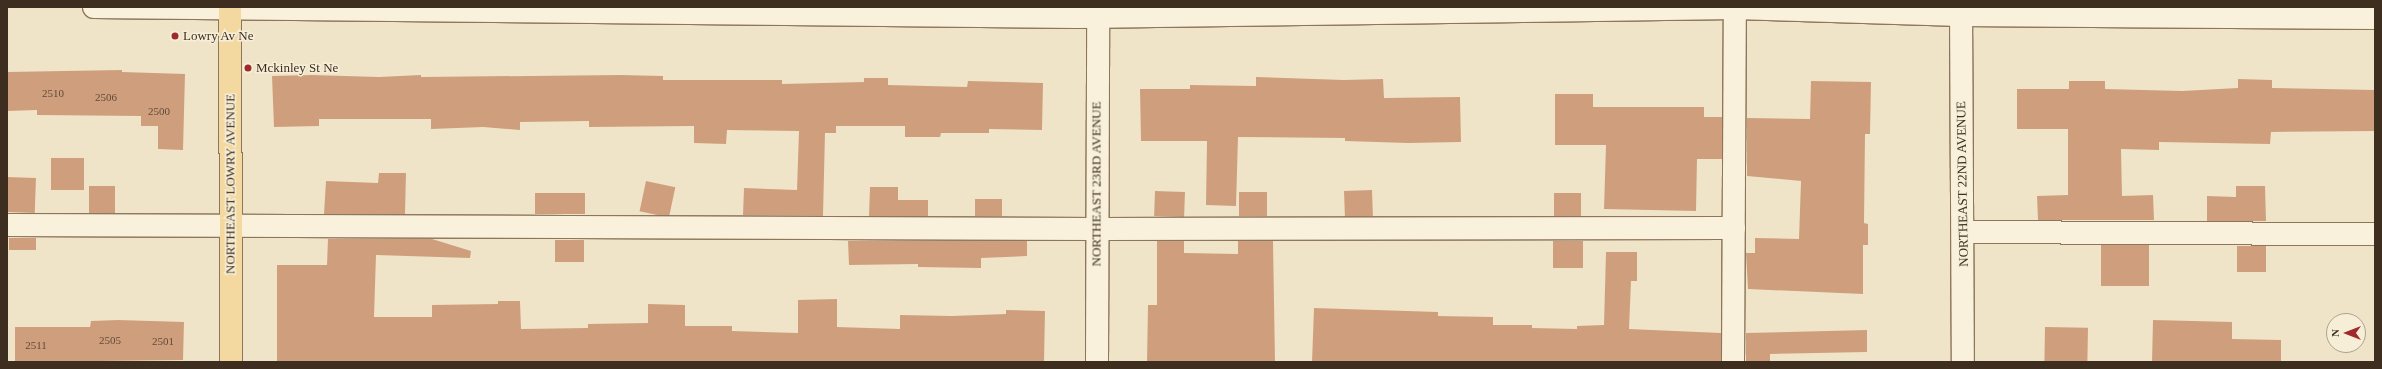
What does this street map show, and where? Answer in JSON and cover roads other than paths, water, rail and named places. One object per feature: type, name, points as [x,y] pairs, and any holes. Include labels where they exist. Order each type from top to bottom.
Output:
[{"type":"main road","name":"NORTHEAST LOWRY AVENUE","points":[[230,7],[231,362]]},
{"type":"street","points":[[94,7],[1098,12],[1736,7],[2375,18]]},
{"type":"street","points":[[1733,362],[1736,7]]},
{"type":"street","name":"NORTHEAST 22ND AVENUE","points":[[1960,11],[1964,232],[1963,362]]},
{"type":"street","name":"NORTHEAST 23RD AVENUE","points":[[1097,362],[1098,12]]},
{"type":"street","points":[[7,225],[1097,229],[1734,228]]},
{"type":"street","points":[[1964,232],[2375,234]]},
{"type":"place","name":"Lowry Av Ne","points":[[175,36]]},
{"type":"place","name":"Mckinley St Ne","points":[[248,68]]}]
